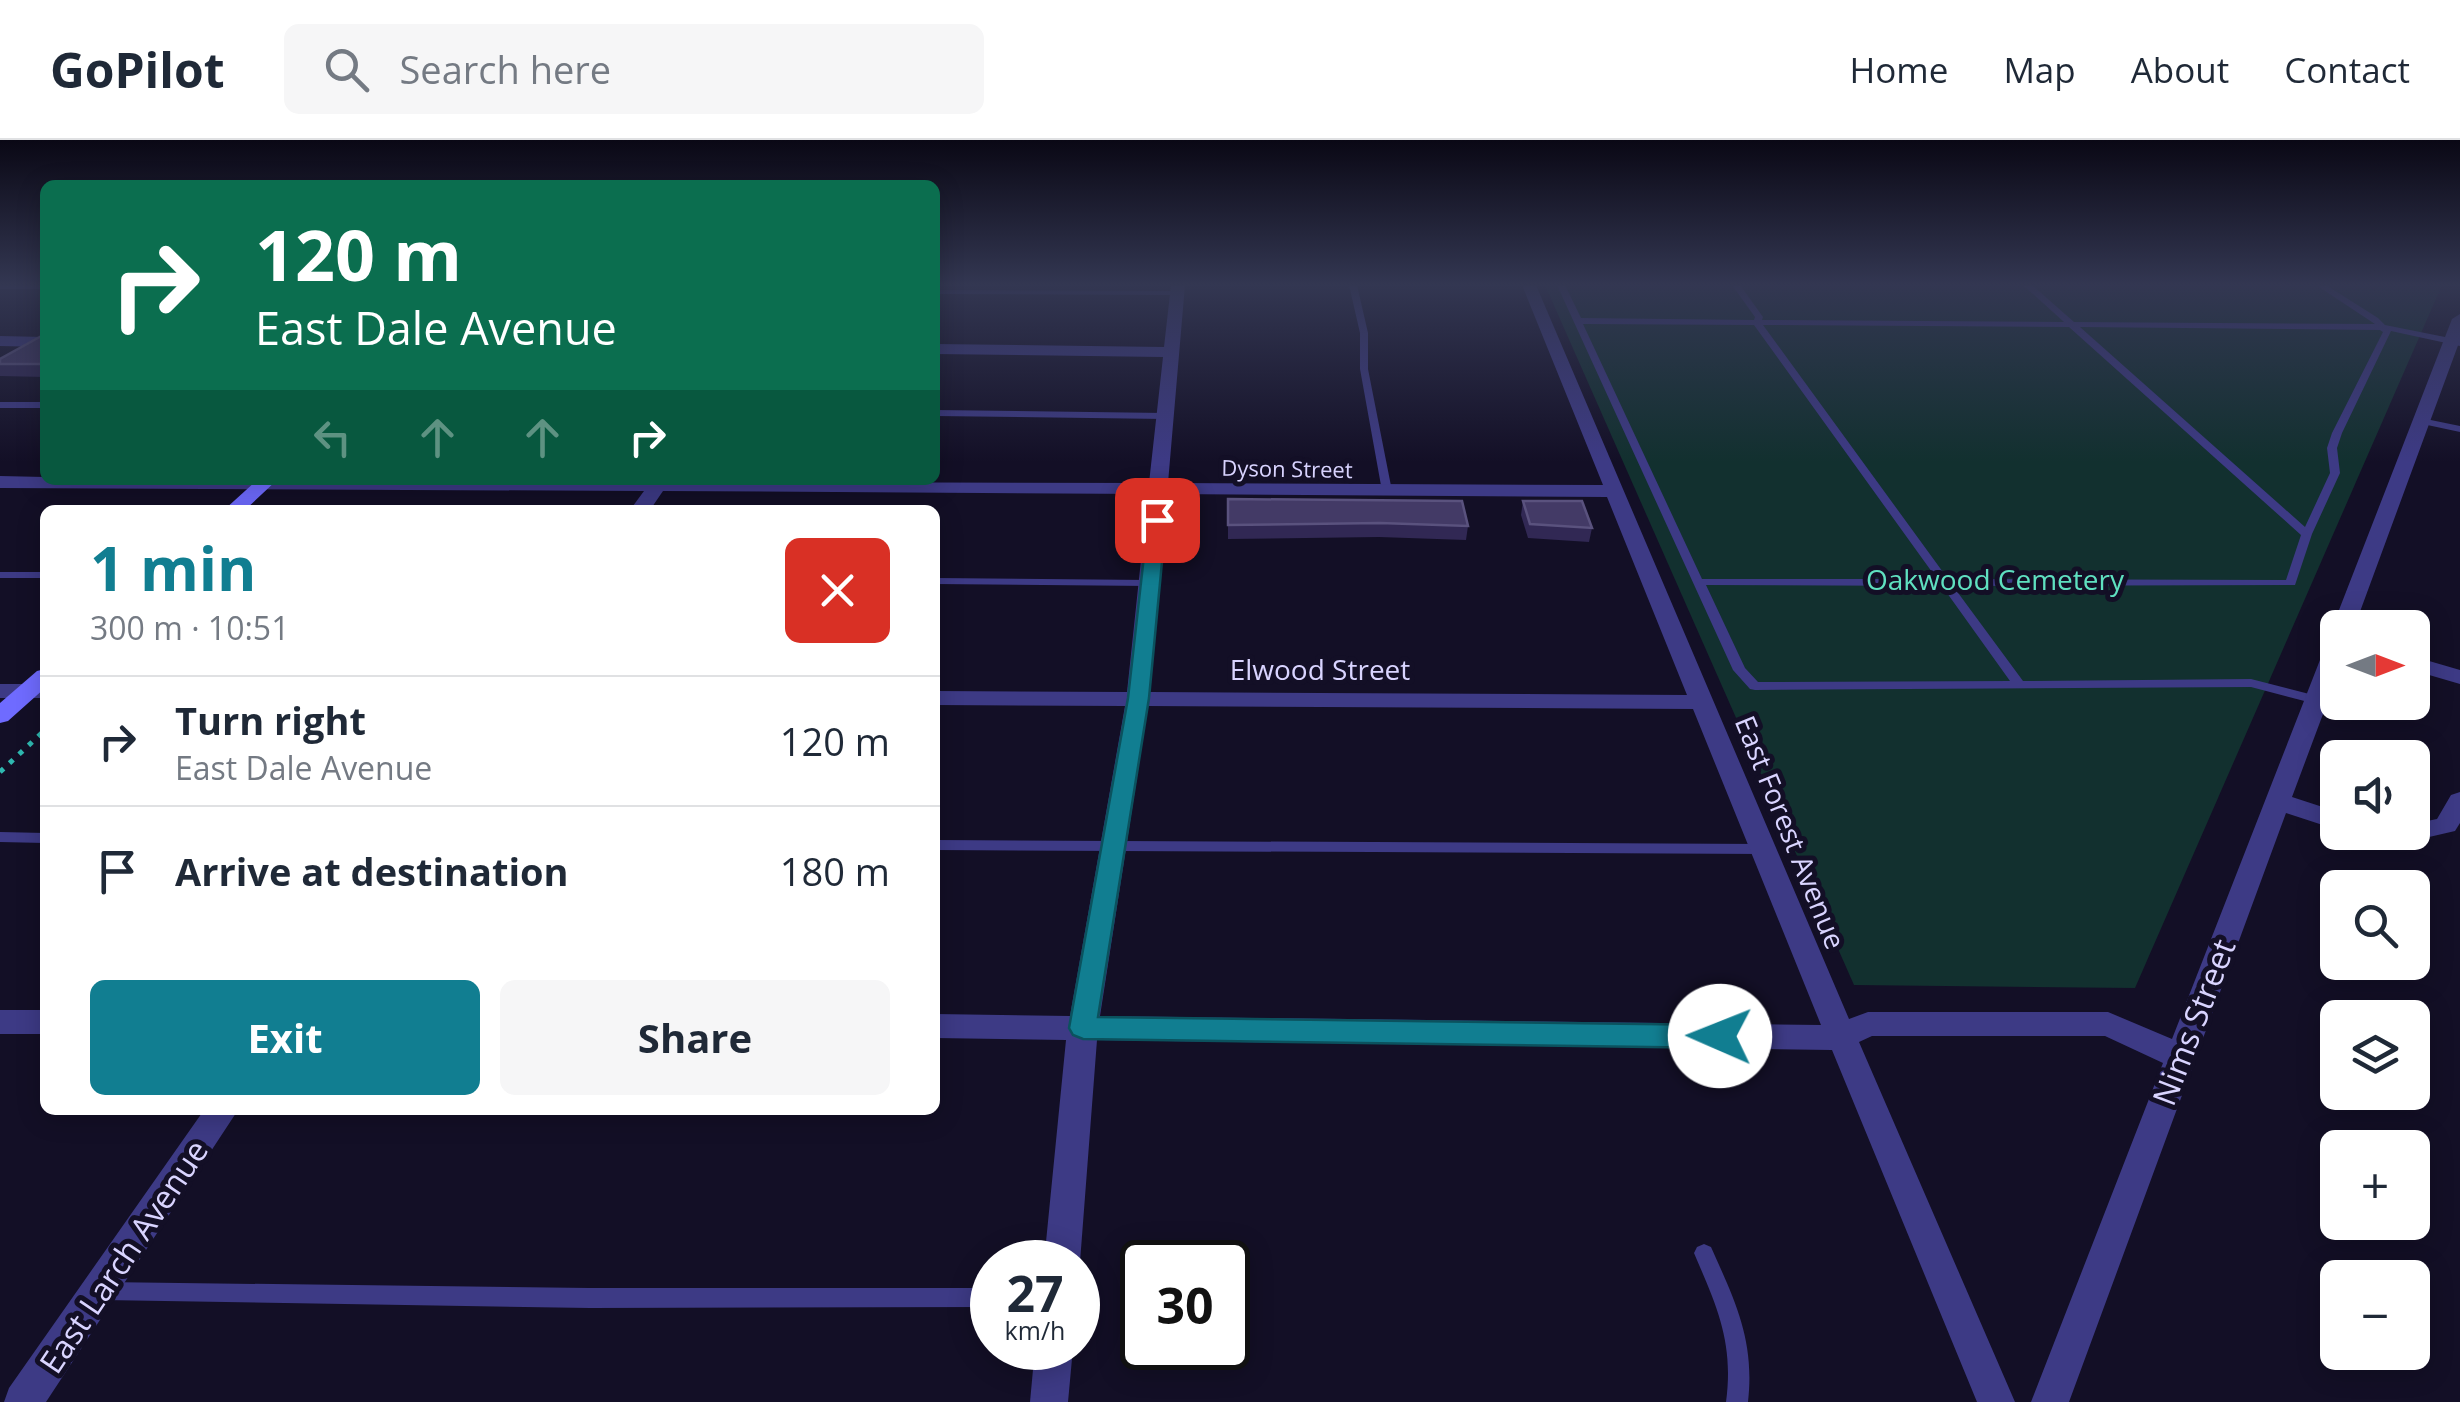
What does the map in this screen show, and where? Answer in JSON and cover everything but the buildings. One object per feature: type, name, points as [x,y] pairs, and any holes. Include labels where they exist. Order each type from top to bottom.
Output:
[{"type":"main road","points":[[240,505],[263,485]]},
{"type":"main road","points":[[0,716],[39,686]]},
{"type":"street","points":[[1064,1240],[1083,1028],[1138,698],[1161,489],[1170,344]]},
{"type":"street","name":"East Forest Avenue","points":[[1553,344],[1704,702],[1839,1038],[1996,1402]]},
{"type":"street","points":[[2350,610],[2454,344]]},
{"type":"street","points":[[940,349],[1169,352]]},
{"type":"street","name":"Dyson Street","points":[[0,482],[40,482]]},
{"type":"street","name":"Dyson Street","points":[[826,485],[1614,491]]},
{"type":"street","points":[[2430,668],[2460,677]]},
{"type":"street","points":[[0,691],[39,686]]},
{"type":"street","name":"Nims Street","points":[[2050,1402],[2320,689]]},
{"type":"street","name":"Elwood Street","points":[[940,698],[1704,702]]},
{"type":"street","points":[[2430,830],[2446,825],[2460,800]]},
{"type":"street","points":[[2278,801],[2320,815]]},
{"type":"street","points":[[0,1022],[40,1022]]},
{"type":"street","points":[[940,1026],[1839,1038],[1868,1024],[2108,1024],[2180,1057]]},
{"type":"street","name":"East Larch Avenue","points":[[22,1402],[219,1115]]},
{"type":"street","points":[[1049,1402],[1052,1370]]},
{"type":"lane","points":[[1363,344],[1387,492]]},
{"type":"lane","points":[[1588,344],[1739,670],[1755,686],[2251,682],[2316,700]]},
{"type":"lane","points":[[1773,344],[2018,683]]},
{"type":"lane","points":[[2090,344],[2308,534]]},
{"type":"lane","points":[[1698,582],[2291,584],[2308,534],[2336,473],[2332,448],[2383,344]]},
{"type":"lane","points":[[0,405],[40,405]]},
{"type":"lane","points":[[940,413],[1166,416]]},
{"type":"lane","points":[[2421,421],[2460,429]]},
{"type":"lane","points":[[0,575],[40,576]]},
{"type":"lane","points":[[940,581],[1150,583]]},
{"type":"lane","points":[[0,837],[40,838]]},
{"type":"lane","points":[[940,845],[1763,849]]},
{"type":"lane","points":[[1704,1254],[1738,1336],[1742,1375],[1737,1402]]},
{"type":"lane","points":[[99,1291],[590,1298],[970,1298]]},
{"type":"path","points":[[0,772],[40,735]]},
{"type":"green space","name":"Oakwood Cemetery","points":[[1571,344],[2416,344],[2135,988],[1854,985]]},
{"type":"route","points":[[1157,520],[1138,698],[1083,1028],[1720,1036]]}]
